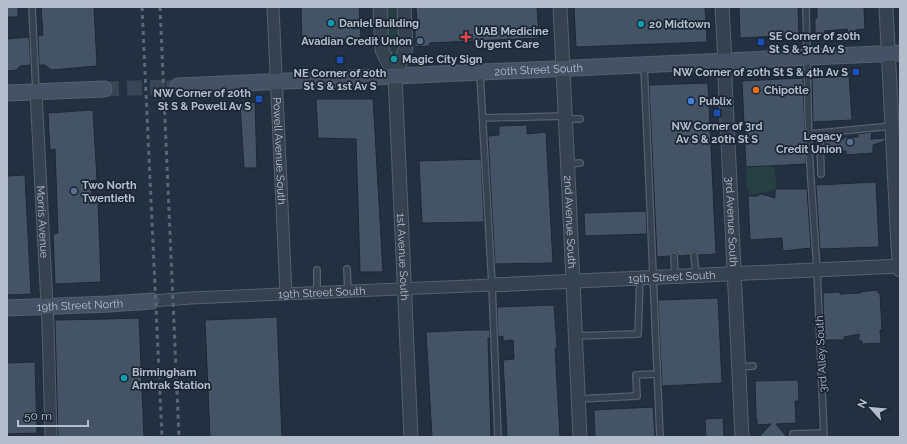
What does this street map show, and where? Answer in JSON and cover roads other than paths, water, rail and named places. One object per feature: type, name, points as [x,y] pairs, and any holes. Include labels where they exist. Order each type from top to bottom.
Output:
[{"type":"main road","name":"20th Street South","points":[[178,86],[894,53]]},
{"type":"main road","points":[[7,93],[104,89]]},
{"type":"main road","name":"19th Street North","points":[[7,308],[152,301]]},
{"type":"street","name":"Powell Avenue South","points":[[273,7],[286,294]]},
{"type":"street","name":"1st Avenue South","points":[[380,7],[382,50],[395,76]]},
{"type":"street","name":"1st Avenue South","points":[[404,7],[406,48],[395,76],[411,437]]},
{"type":"street","name":"2nd Avenue South","points":[[560,7],[565,117],[574,163],[573,281],[580,437]]},
{"type":"street","name":"3rd Avenue South","points":[[722,7],[725,61],[724,78],[742,437]]},
{"type":"street","points":[[886,7],[894,53],[892,126],[897,153],[900,268]]},
{"type":"street","name":"Morris Avenue","points":[[36,92],[47,307],[51,437]]},
{"type":"street","name":"19th Street South","points":[[152,301],[817,270],[900,268]]},
{"type":"lane","points":[[32,7],[38,7]]},
{"type":"lane","name":"Morris Avenue","points":[[32,7],[36,92]]},
{"type":"lane","name":"3rd Alley South","points":[[806,7],[809,134],[817,270],[824,435]]},
{"type":"lane","points":[[644,65],[660,437]]},
{"type":"lane","points":[[480,73],[492,285],[498,437]]},
{"type":"lane","points":[[483,118],[565,117],[580,119]]},
{"type":"lane","points":[[809,134],[892,126]]},
{"type":"lane","points":[[820,133],[821,174]]},
{"type":"lane","points":[[694,255],[696,276]]},
{"type":"lane","points":[[674,256],[675,277]]},
{"type":"lane","points":[[347,269],[348,291]]},
{"type":"lane","points":[[317,270],[317,293]]},
{"type":"lane","points":[[575,336],[638,334],[640,278]]},
{"type":"lane","points":[[739,367],[753,366]]},
{"type":"lane","points":[[578,400],[637,396],[636,375],[657,374]]},
{"type":"lane","points":[[793,437],[793,434],[824,435]]},
{"type":"tunnel","points":[[166,87],[178,86]]},
{"type":"tunnel","points":[[104,89],[166,87]]},
{"type":"railway","points":[[142,7],[162,437]]},
{"type":"railway","points":[[160,7],[179,437]]},
{"type":"place","name":"Daniel Building","points":[[331,23]]},
{"type":"place","name":"20 Midtown","points":[[641,24]]},
{"type":"place","name":"UAB Medicine Urgent Care","points":[[466,37]]},
{"type":"place","name":"Avadian Credit Union","points":[[420,41]]},
{"type":"place","name":"SE Corner of 20th St S & 3rd Av S","points":[[761,42]]},
{"type":"place","name":"Magic City Sign","points":[[394,59]]},
{"type":"place","name":"NE Corner of 20th St S & 1st Av S","points":[[340,60]]},
{"type":"place","name":"NW Corner of 20th St S & 4th Av S","points":[[856,72]]},
{"type":"place","name":"Chipotle","points":[[756,90]]},
{"type":"place","name":"NW Corner of 20th St S & Powell Av S","points":[[259,99]]},
{"type":"place","name":"Publix","points":[[691,101]]},
{"type":"place","name":"NW Corner of 3rd Av S & 20th St S","points":[[717,113]]},
{"type":"place","name":"Legacy Credit Union","points":[[850,142]]},
{"type":"place","name":"Two North Twentieth","points":[[74,191]]},
{"type":"place","name":"Birmingham Amtrak Station","points":[[124,378]]}]
